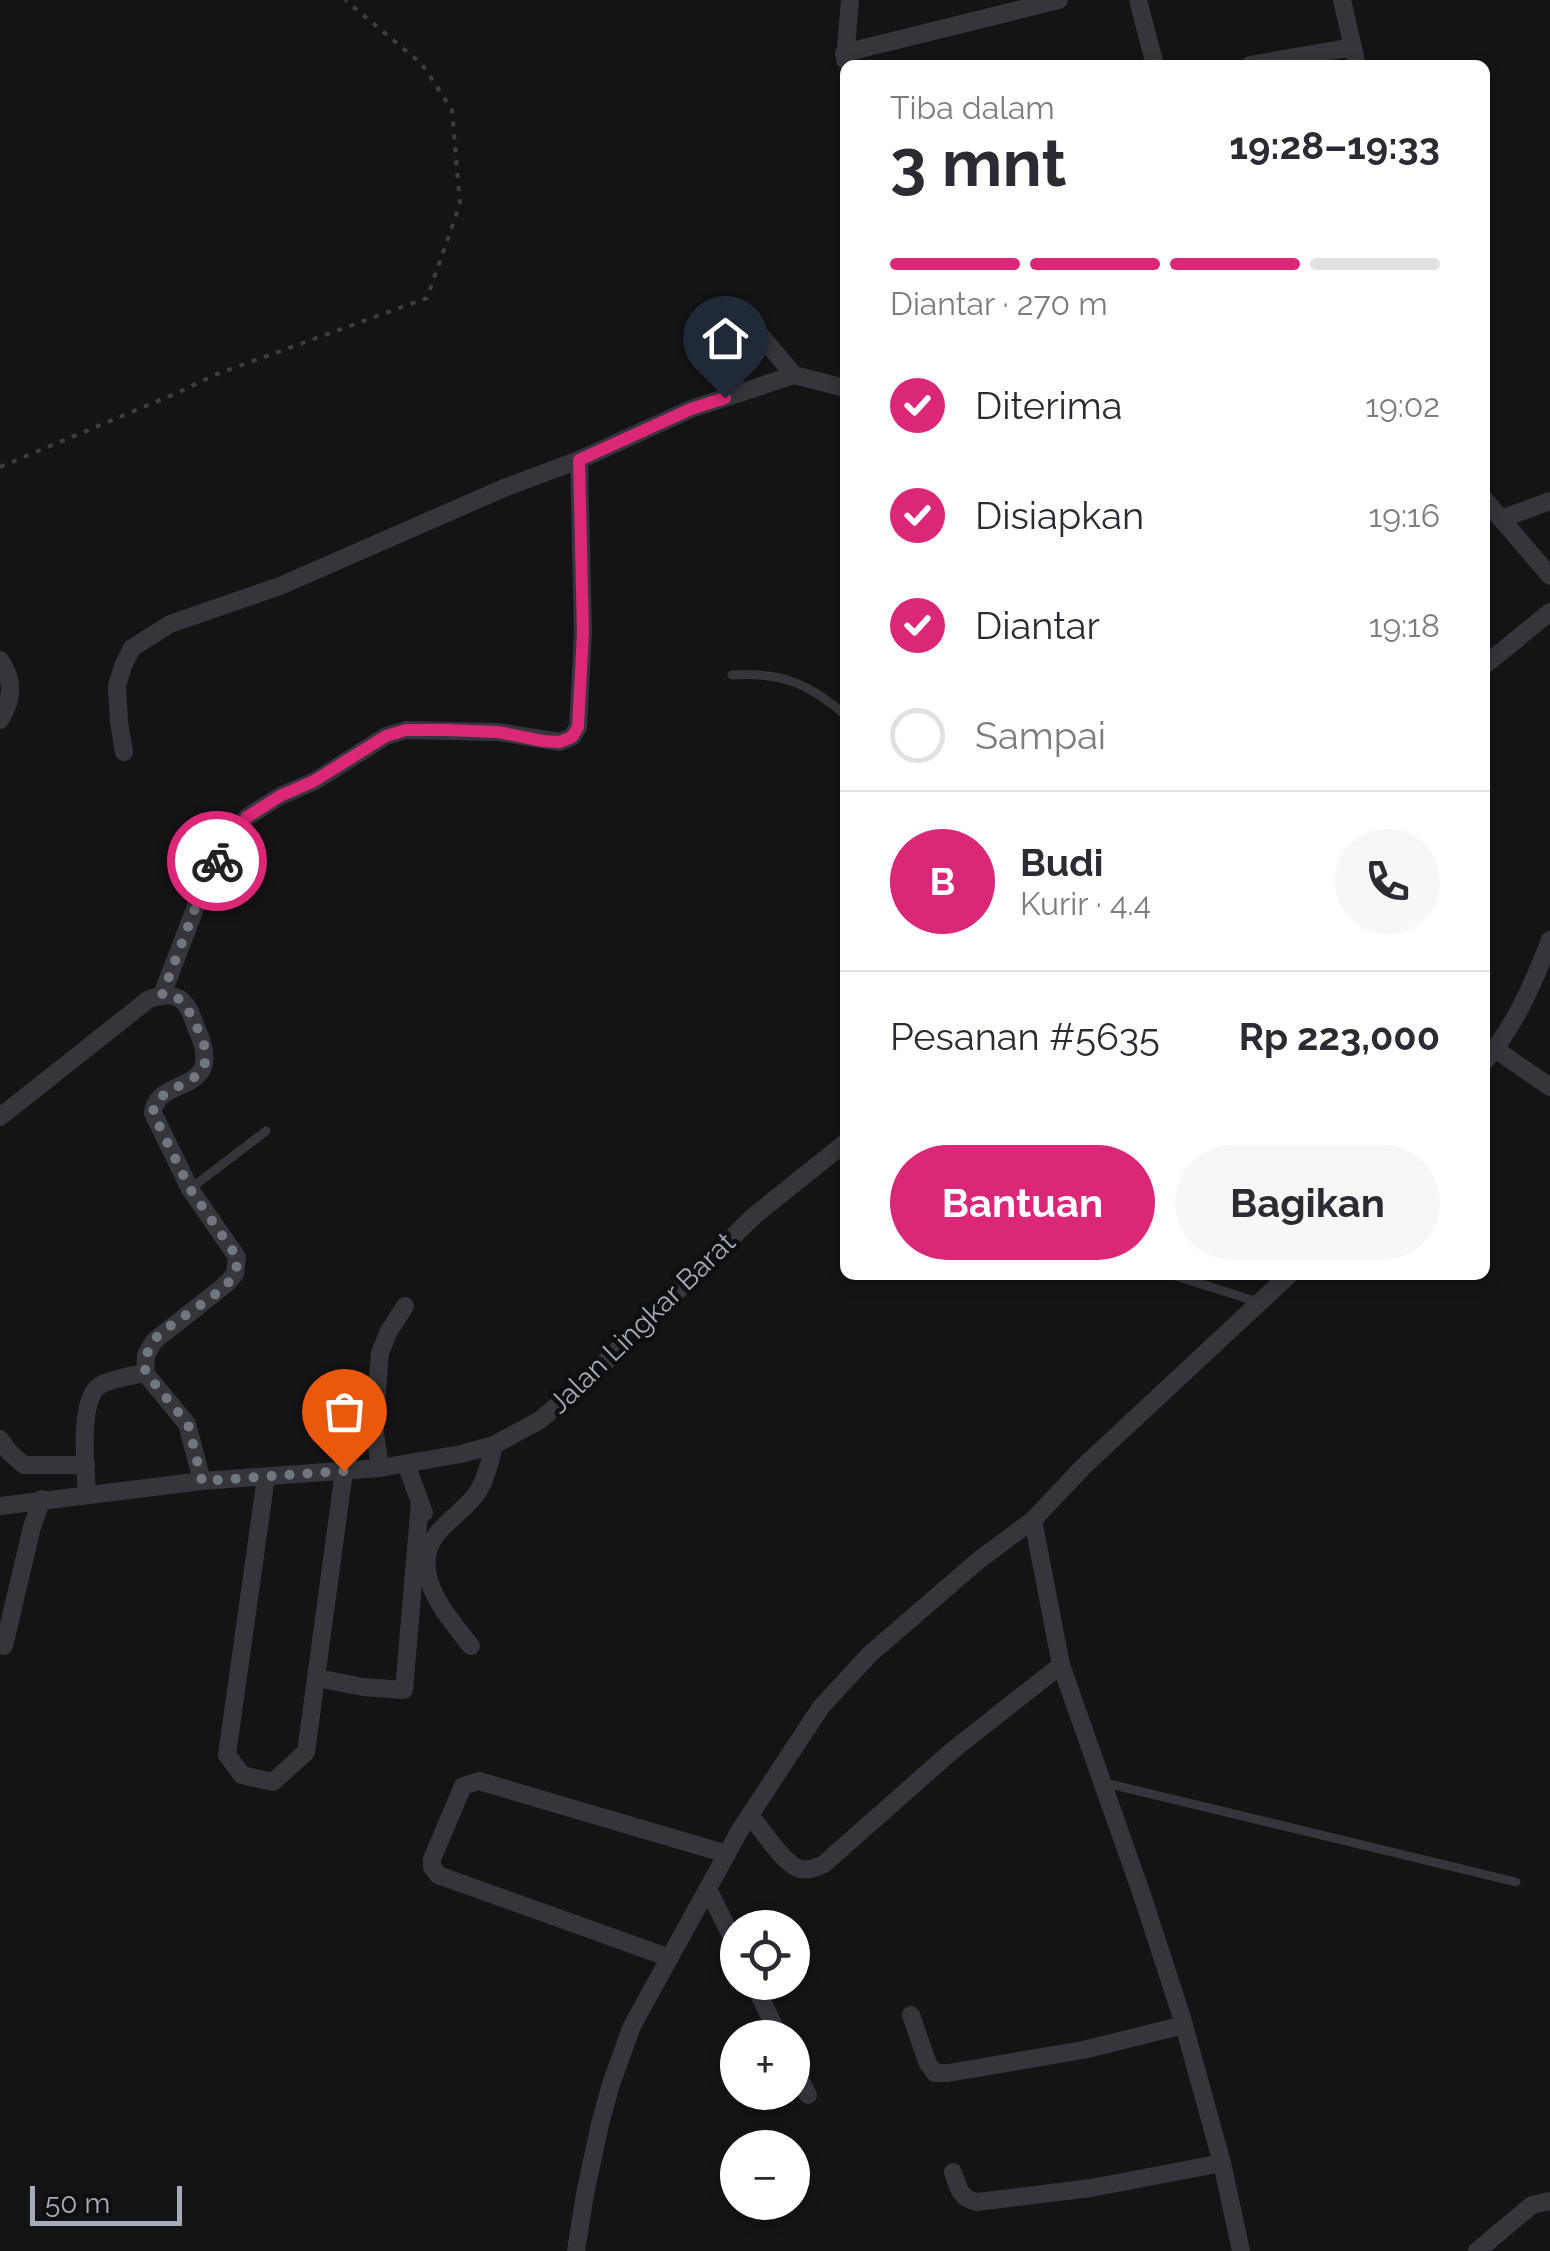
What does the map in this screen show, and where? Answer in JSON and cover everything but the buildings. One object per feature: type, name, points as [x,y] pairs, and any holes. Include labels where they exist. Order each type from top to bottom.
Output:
[{"type":"street","points":[[850,0],[845,59],[918,33],[1059,0]]},
{"type":"street","points":[[1138,0],[1154,60]]},
{"type":"street","points":[[1308,60],[1355,56],[1342,0]]},
{"type":"street","points":[[750,322],[794,375]]},
{"type":"street","points":[[124,752],[117,686],[123,666],[132,648],[170,624],[280,586],[691,409],[794,375],[840,387]]},
{"type":"street","points":[[162,995],[204,885],[227,844],[247,817],[280,796],[314,781],[386,736],[406,730],[498,732],[560,742],[572,737],[578,727],[583,633],[579,460]]},
{"type":"street","points":[[1501,519],[1550,502]]},
{"type":"street","points":[[1490,506],[1550,576]]},
{"type":"street","points":[[1490,661],[1550,612]]},
{"type":"street","points":[[0,660],[7,670],[10,702],[0,720]]},
{"type":"street","points":[[1550,940],[1531,986],[1490,1055],[1550,1087]]},
{"type":"street","points":[[0,1117],[149,999],[162,995],[185,1002],[205,1047],[202,1070],[158,1099],[153,1106],[156,1122],[190,1189],[237,1257],[235,1274],[224,1286],[154,1340],[146,1355],[145,1372],[188,1424],[202,1481]]},
{"type":"street","name":"Jalan Lingkar Barat","points":[[0,1506],[202,1481],[380,1468],[494,1446],[540,1420],[584,1383],[754,1216],[840,1147]]},
{"type":"street","points":[[576,2251],[611,2084],[632,2026],[750,1815],[821,1707],[870,1654],[979,1560],[1033,1520],[1282,1280]]},
{"type":"street","points":[[380,1468],[374,1426],[380,1352],[405,1306]]},
{"type":"street","points":[[87,1494],[89,1400],[100,1386],[145,1372]]},
{"type":"street","points":[[0,1439],[24,1465],[86,1465]]},
{"type":"street","points":[[471,1646],[442,1609],[428,1577],[427,1553],[436,1536],[478,1492],[494,1446]]},
{"type":"street","points":[[406,1464],[436,1536]]},
{"type":"street","points":[[266,1476],[227,1755],[242,1775],[273,1782],[306,1752],[344,1471]]},
{"type":"street","points":[[4,1646],[42,1500]]},
{"type":"street","points":[[316,1678],[404,1690],[420,1502]]},
{"type":"street","points":[[1033,1520],[1061,1665],[1184,2026],[1241,2251]]},
{"type":"street","points":[[750,1815],[790,1863],[811,1869],[824,1864],[953,1750],[1061,1665]]},
{"type":"street","points":[[670,1958],[438,1875],[432,1859],[464,1786],[479,1781],[727,1854]]},
{"type":"street","points":[[708,1889],[720,1913]]},
{"type":"street","points":[[911,2015],[928,2064],[935,2073],[1083,2050],[1184,2026]]},
{"type":"street","points":[[953,2172],[962,2196],[977,2202],[1090,2188],[1222,2164]]},
{"type":"street","points":[[1477,2251],[1532,2206],[1550,2201]]},
{"type":"lane","points":[[732,675],[758,674],[794,680],[840,712]]},
{"type":"lane","points":[[190,1189],[266,1131]]},
{"type":"lane","points":[[1189,1280],[1258,1302]]},
{"type":"lane","points":[[1100,1782],[1516,1882]]},
{"type":"path","points":[[0,467],[217,374],[427,298],[460,204],[452,110],[422,64],[345,0]]},
{"type":"way so far","points":[[217,861],[162,995],[185,1002],[205,1047],[205,1060],[194,1078],[158,1099],[153,1113],[190,1189],[237,1257],[237,1266],[224,1286],[154,1340],[146,1355],[145,1372],[188,1424],[202,1481],[344,1471]]},
{"type":"route","points":[[217,861],[247,817],[386,736],[406,730],[446,730],[498,732],[560,742],[572,737],[578,727],[583,633],[579,460],[691,409],[725,398]]}]
